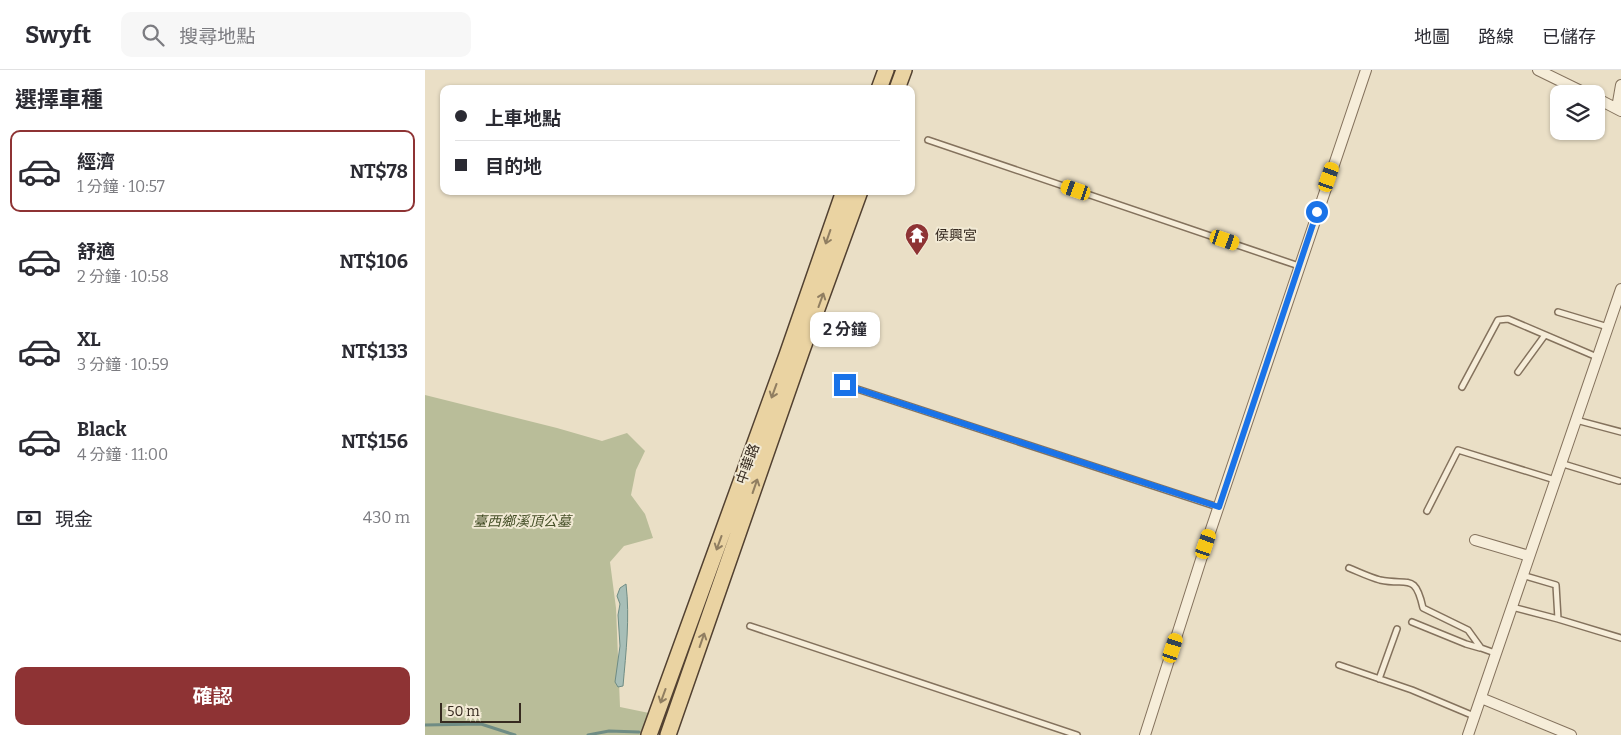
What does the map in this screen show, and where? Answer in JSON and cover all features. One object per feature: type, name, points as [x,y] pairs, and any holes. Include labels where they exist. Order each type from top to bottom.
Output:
[{"type":"main road","points":[[880,85],[886,70]]},
{"type":"main road","points":[[898,85],[904,70]]},
{"type":"main road","name":"中華路","points":[[649,735],[787,355],[843,195]]},
{"type":"main road","name":"中華路","points":[[668,735],[802,350],[859,195]]},
{"type":"street","points":[[1145,735],[1299,266],[1366,70]]},
{"type":"street","points":[[1538,70],[1569,85]]},
{"type":"street","points":[[1605,103],[1619,110],[1621,85]]},
{"type":"street","points":[[1468,735],[1621,289]]},
{"type":"street","points":[[1475,540],[1529,556]]},
{"type":"street","points":[[1481,698],[1571,735]]},
{"type":"lane","points":[[928,140],[1299,266]]},
{"type":"lane","points":[[1558,312],[1608,327]]},
{"type":"lane","points":[[1462,387],[1498,320],[1508,318],[1597,357]]},
{"type":"lane","points":[[1518,372],[1545,334]]},
{"type":"lane","points":[[845,385],[1219,507]]},
{"type":"lane","points":[[1575,420],[1621,432]]},
{"type":"lane","points":[[1427,511],[1458,450],[1555,480]]},
{"type":"lane","points":[[1561,463],[1619,481]]},
{"type":"lane","points":[[1349,568],[1379,580],[1410,582],[1419,590],[1423,608],[1468,630],[1481,648]]},
{"type":"lane","points":[[1522,575],[1556,584],[1558,619]]},
{"type":"lane","points":[[1512,607],[1621,638]]},
{"type":"lane","points":[[1412,622],[1466,644],[1495,653]]},
{"type":"lane","points":[[751,626],[1077,735]]},
{"type":"lane","points":[[1379,679],[1397,629]]},
{"type":"lane","points":[[1339,665],[1412,690],[1475,716]]},
{"type":"green space","name":"臺西鄉溪頂公墓","points":[[425,395],[602,441],[627,433],[645,451],[636,470],[631,495],[645,514],[653,538],[624,546],[610,562],[616,608],[620,707],[649,713],[643,735],[425,735]]},
{"type":"water","points":[[626,584],[628,622],[626,648],[623,686],[618,687],[615,682],[620,646],[618,615],[620,604],[617,596],[620,588]]},
{"type":"waterway","points":[[425,725],[481,724],[515,735]]},
{"type":"waterway","points":[[588,735],[609,731],[639,732]]},
{"type":"place","name":"侯興宮","points":[[917,256]]},
{"type":"route","points":[[845,385],[1219,507],[1317,212]]}]
